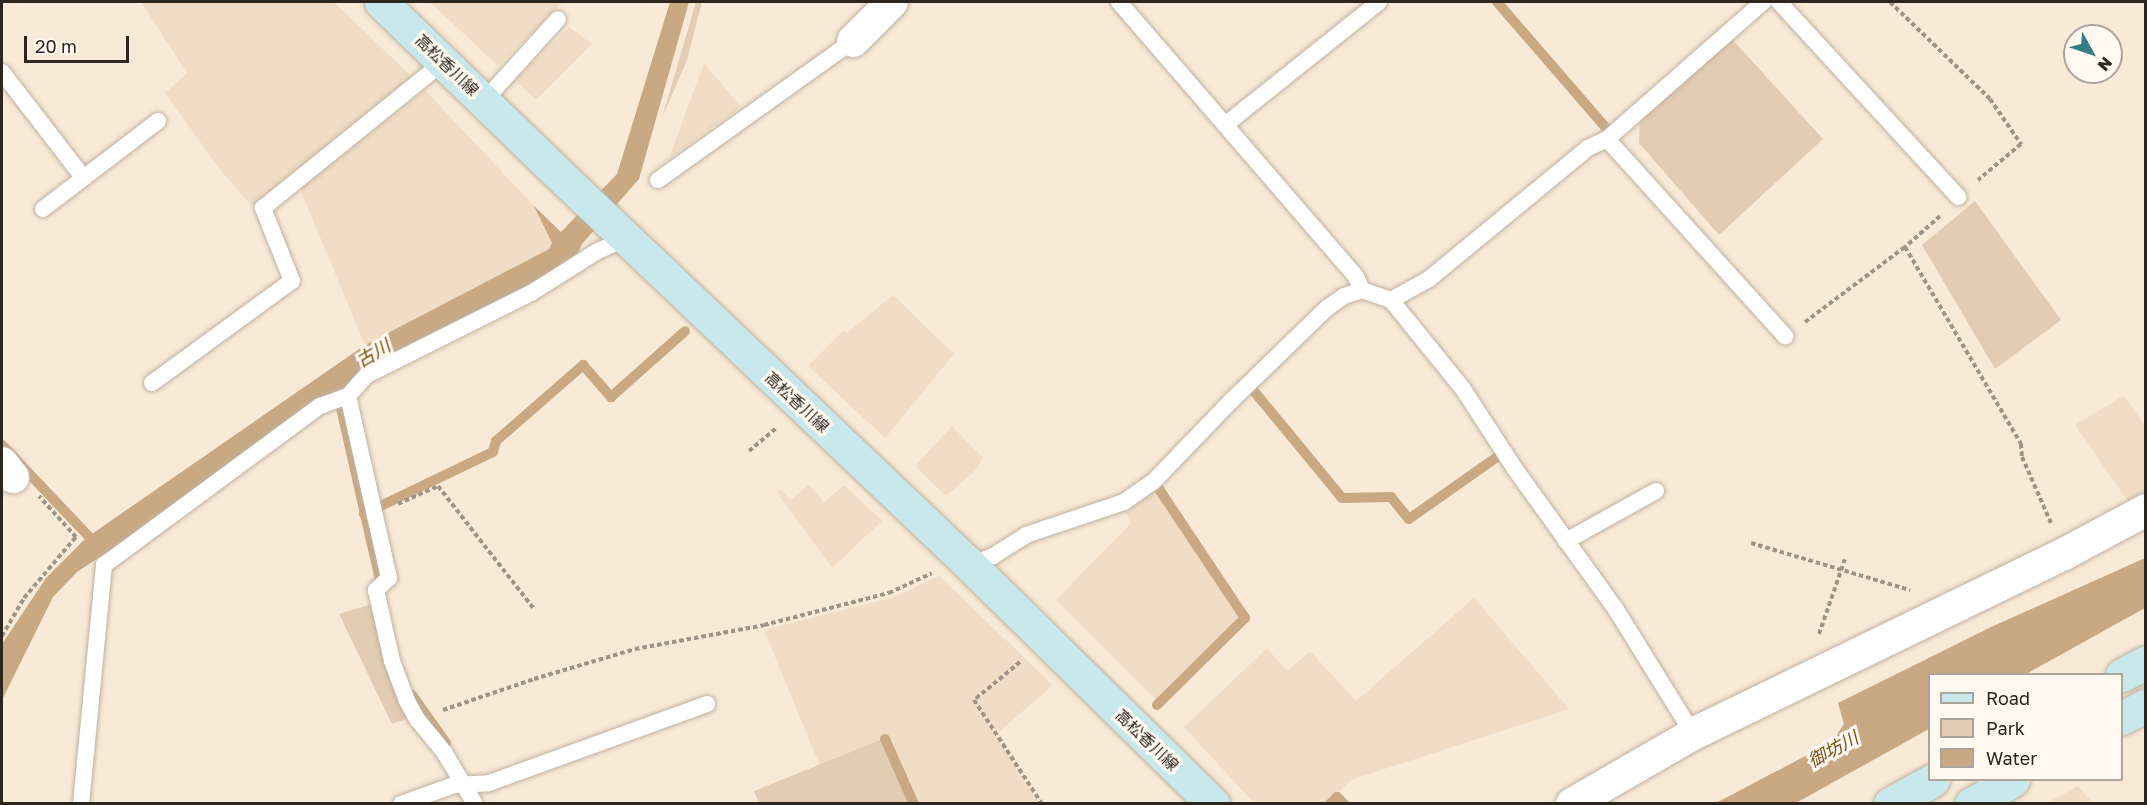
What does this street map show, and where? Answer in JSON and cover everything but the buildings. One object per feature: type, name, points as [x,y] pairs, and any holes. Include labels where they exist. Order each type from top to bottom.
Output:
[{"type":"main road","name":"高松香川線","points":[[381,2],[970,566],[1213,804]]},
{"type":"main road","points":[[2123,674],[2145,662]]},
{"type":"main road","points":[[2123,717],[2145,705]]},
{"type":"main road","points":[[1890,804],[1932,781]]},
{"type":"main road","points":[[1971,804],[2011,781]]},
{"type":"street","points":[[853,41],[892,2]]},
{"type":"street","points":[[1572,804],[1693,734],[2064,554],[2145,510]]},
{"type":"lane","points":[[1225,125],[1379,2]]},
{"type":"lane","points":[[1391,300],[1429,279],[1588,148],[1607,139],[1763,2]]},
{"type":"lane","points":[[1779,2],[1958,197]]},
{"type":"lane","points":[[1123,3],[1356,277],[1362,290]]},
{"type":"lane","points":[[484,101],[558,19]]},
{"type":"lane","points":[[658,180],[853,41]]},
{"type":"lane","points":[[152,383],[292,281],[263,208],[443,62]]},
{"type":"lane","points":[[2,72],[83,177]]},
{"type":"lane","points":[[43,209],[158,121]]},
{"type":"lane","points":[[1607,139],[1785,336]]},
{"type":"lane","points":[[81,804],[104,566],[320,406],[348,396],[367,375],[531,293],[596,252],[606,219]]},
{"type":"lane","points":[[970,566],[993,556],[1026,535],[1124,502],[1153,482],[1230,402],[1327,308],[1344,296],[1362,290],[1391,300],[1463,389],[1515,470],[1615,608],[1693,734]]},
{"type":"lane","points":[[348,396],[389,578],[376,590],[377,604],[392,661],[407,701],[417,719],[444,752],[475,804]]},
{"type":"lane","points":[[1566,541],[1656,491]]},
{"type":"lane","points":[[401,804],[464,783],[489,783],[707,704]]},
{"type":"path","points":[[1785,336],[1905,247],[1953,206],[1958,197],[2021,144],[1990,99],[1890,2]]},
{"type":"path","points":[[1905,247],[2021,444],[2022,458],[2064,554]]},
{"type":"path","points":[[2,636],[24,598],[76,537],[20,474],[7,470]]},
{"type":"path","points":[[373,515],[438,486],[535,610]]},
{"type":"path","points":[[1751,543],[1925,595],[1935,616]]},
{"type":"path","points":[[1804,680],[1845,558]]},
{"type":"path","points":[[417,719],[534,679],[635,649],[764,625],[889,593],[940,569],[970,566]]},
{"type":"path","points":[[1042,804],[974,700],[1046,641]]},
{"type":"shaded area","points":[[141,2],[334,2],[412,77],[252,206],[221,171],[165,93],[187,73]]},
{"type":"shaded area","points":[[430,2],[563,2],[498,66]]},
{"type":"shaded area","points":[[569,27],[592,44],[536,100],[517,82],[518,77]]},
{"type":"shaded area","points":[[704,63],[741,107],[669,158]]},
{"type":"shaded area","points":[[425,90],[534,206],[552,243],[549,249],[365,345],[300,189]]},
{"type":"shaded area","points":[[893,295],[954,354],[885,438],[808,366],[844,330],[847,333]]},
{"type":"shaded area","points":[[2124,395],[2145,426],[2145,493],[2129,503],[2075,425]]},
{"type":"shaded area","points":[[952,426],[983,458],[977,469],[946,496],[915,466]]},
{"type":"shaded area","points":[[809,485],[824,502],[844,485],[882,521],[832,568],[777,493],[781,489],[790,500]]},
{"type":"shaded area","points":[[1158,490],[1244,618],[1157,701],[1056,600],[1131,523],[1126,512]]},
{"type":"shaded area","points":[[939,576],[1053,685],[995,735],[1039,803],[916,803],[886,738],[820,766],[764,630],[891,598]]},
{"type":"shaded area","points":[[1474,598],[1569,709],[1351,780],[1326,804],[1254,803],[1184,727],[1267,648],[1287,671],[1310,651],[1356,701]]},
{"type":"shaded area","points":[[2078,786],[2093,803],[2047,803]]},
{"type":"green space","points":[[696,2],[702,2],[687,60],[662,118]]},
{"type":"green space","points":[[1732,39],[1823,139],[1719,235],[1639,143],[1640,120]]},
{"type":"green space","points":[[1975,201],[2061,320],[1995,369],[1922,245]]},
{"type":"green space","points":[[372,604],[409,718],[392,724],[339,614]]},
{"type":"green space","points":[[883,739],[912,803],[759,803],[754,791]]},
{"type":"water","name":"古川","points":[[670,2],[689,2],[639,179],[582,244],[578,253],[539,280],[356,374],[344,388],[316,401],[156,520],[77,572],[53,597],[2,700],[2,644],[46,578],[86,538],[365,345],[549,249],[552,243],[534,206],[561,232],[617,174]]},
{"type":"water","name":"御坊川","points":[[2145,558],[2145,608],[2028,673],[1928,673],[1928,730],[1796,803],[1716,803],[1832,742],[1844,724],[1838,703],[1991,627]]},
{"type":"waterway","points":[[1497,2],[1607,129]]},
{"type":"waterway","points":[[364,514],[493,452],[496,441],[583,365],[611,397],[685,331]]},
{"type":"waterway","points":[[1253,390],[1342,498],[1391,497],[1409,519],[1504,452]]},
{"type":"waterway","points":[[338,395],[382,588]]},
{"type":"waterway","points":[[2,445],[96,544]]},
{"type":"waterway","points":[[1157,705],[1245,618],[1159,489]]},
{"type":"waterway","points":[[412,695],[446,743]]},
{"type":"waterway","points":[[885,739],[914,804]]},
{"type":"waterway","points":[[1330,804],[1337,797],[1344,804]]}]
